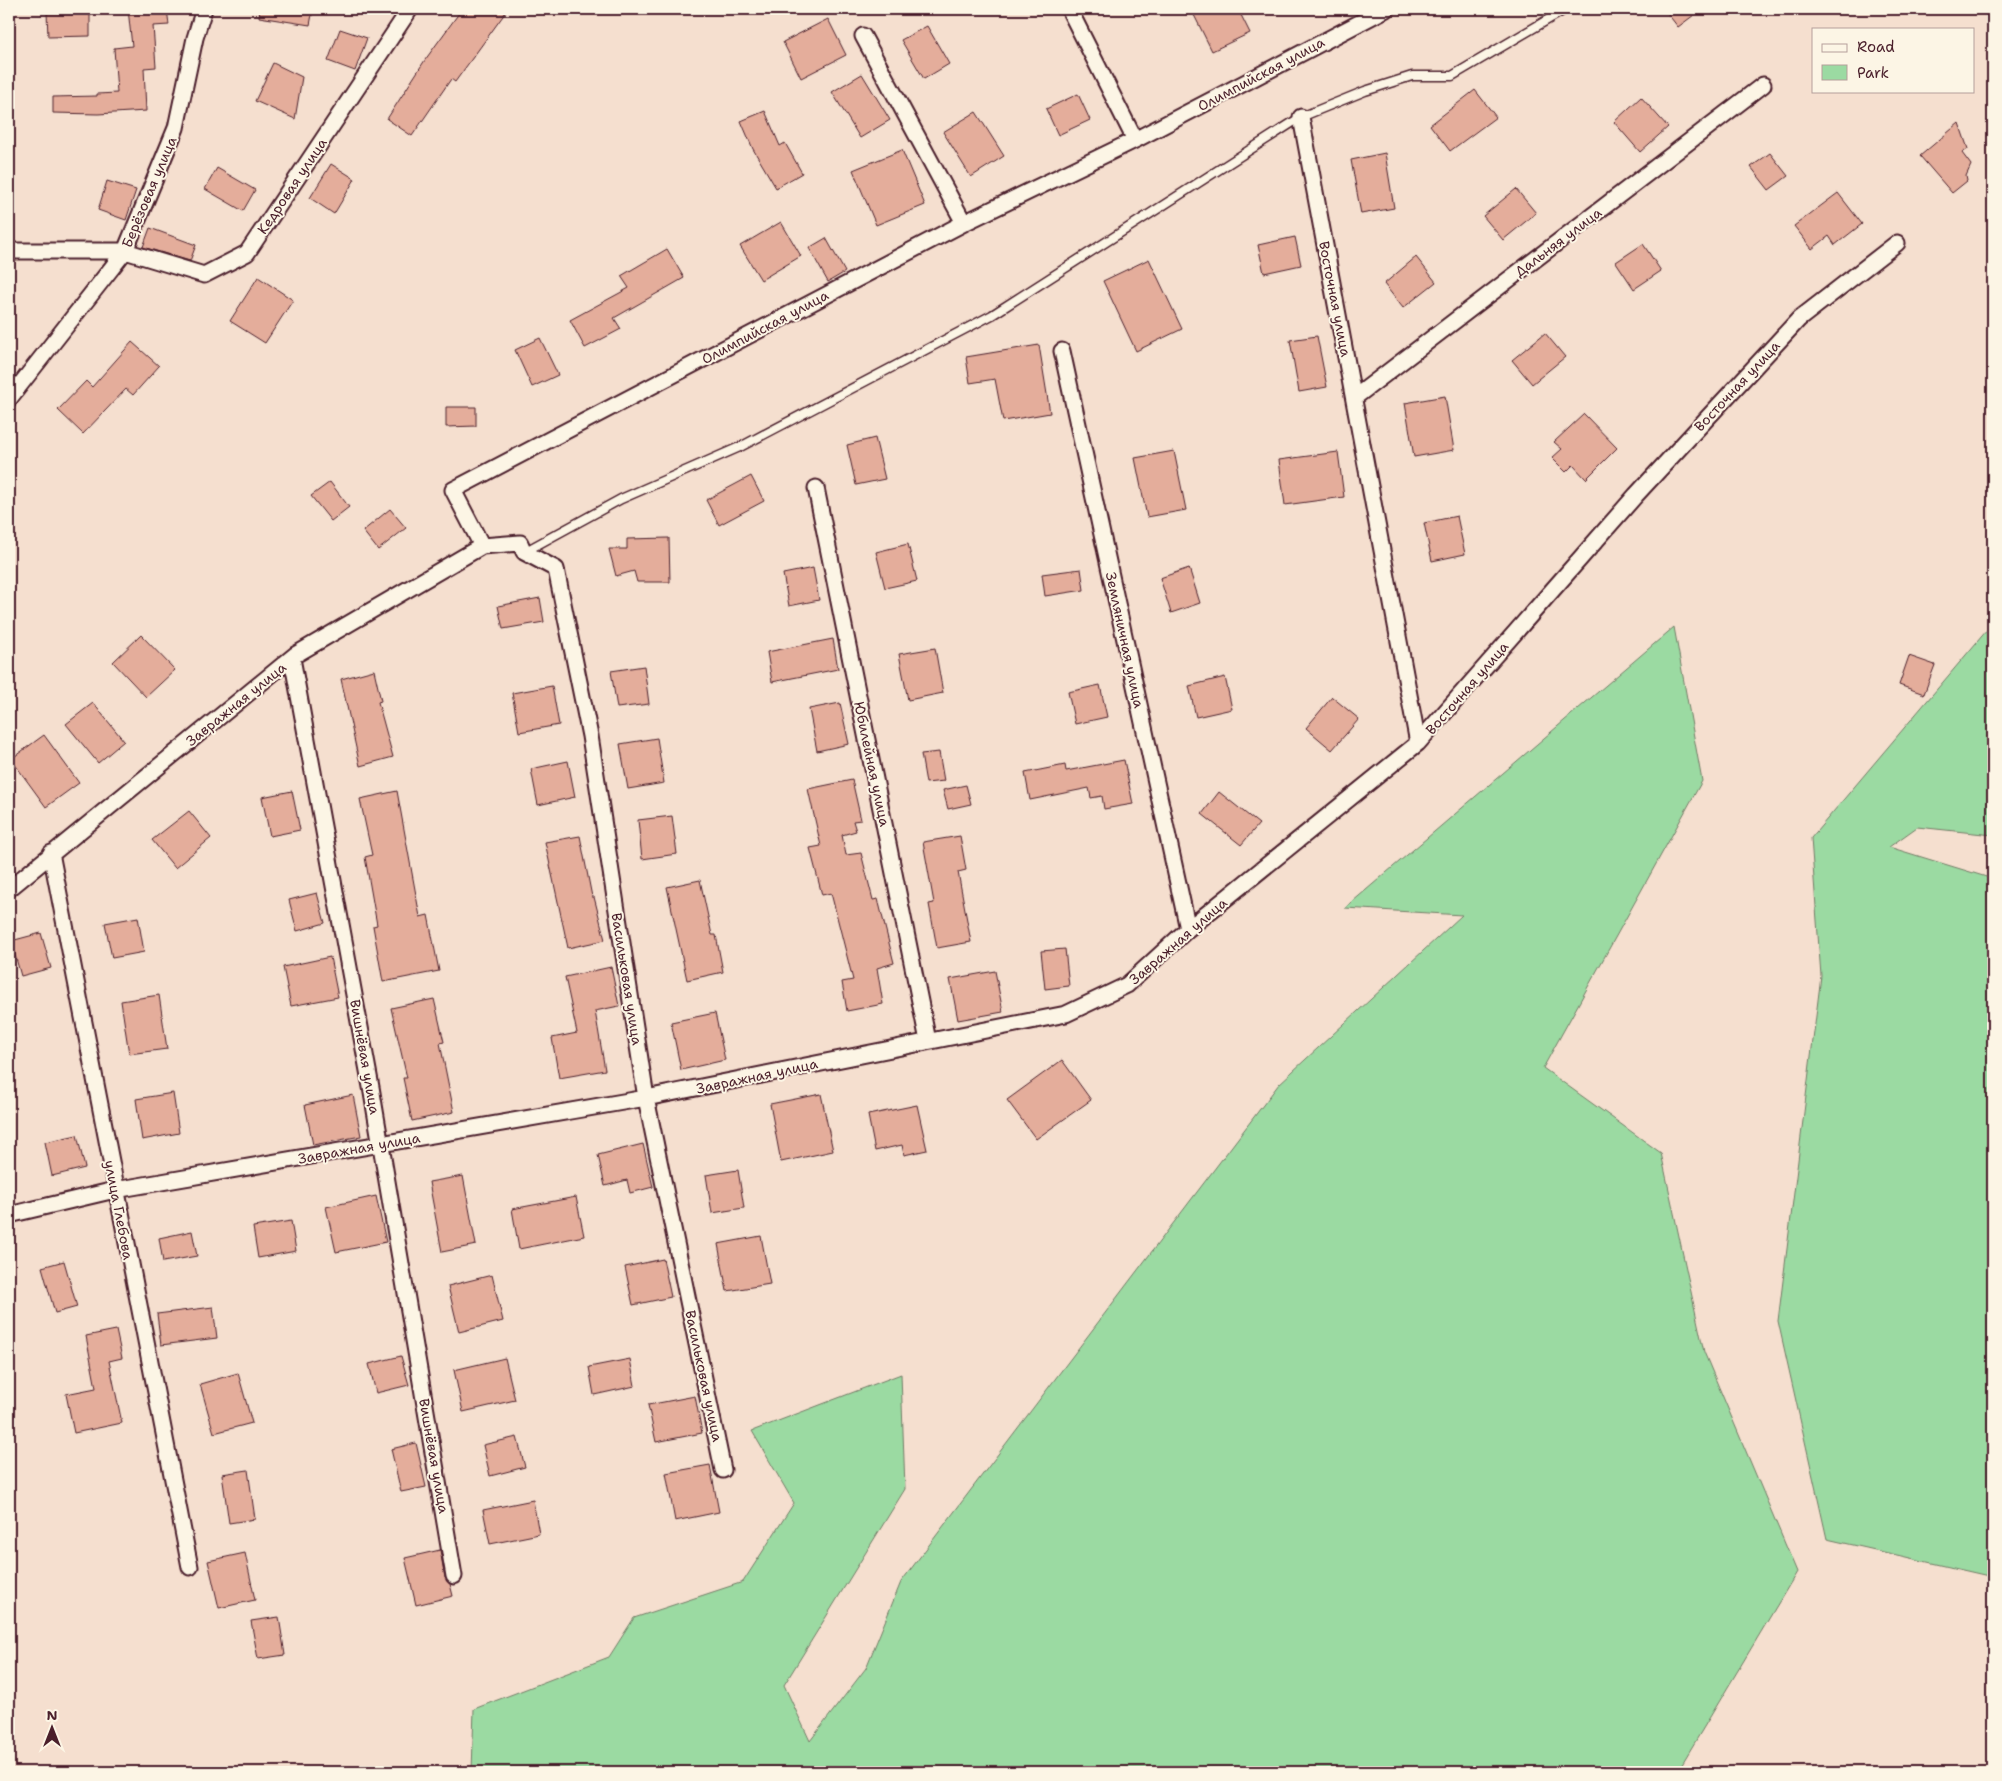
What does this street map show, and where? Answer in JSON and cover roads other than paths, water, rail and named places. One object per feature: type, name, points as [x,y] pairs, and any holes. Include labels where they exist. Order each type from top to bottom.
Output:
[{"type":"street","name":"Берёзовая улица","points":[[9,399],[125,250],[176,128],[204,9]]},
{"type":"street","name":"Кедровая улица","points":[[9,251],[125,250],[204,275],[248,253],[410,9]]},
{"type":"street","points":[[1069,9],[1135,140]]},
{"type":"street","name":"Олимпийская улица","points":[[482,546],[453,490],[964,223],[1135,140],[1386,9]]},
{"type":"street","points":[[863,36],[964,223]]},
{"type":"street","name":"Дальняя улица","points":[[1354,398],[1763,85]]},
{"type":"street","name":"Восточная улица","points":[[1301,117],[1418,743]]},
{"type":"street","name":"Восточная улица","points":[[1418,743],[1636,495],[1799,319],[1897,243]]},
{"type":"street","name":"Земляничная улица","points":[[1062,351],[1188,929]]},
{"type":"street","name":"Юбилейная улица","points":[[816,488],[928,1041]]},
{"type":"street","name":"Васильковая улица","points":[[482,546],[520,542],[524,552],[556,569],[590,736],[646,1098],[724,1470]]},
{"type":"street","name":"Завражная улица","points":[[9,889],[292,658],[482,546]]},
{"type":"street","name":"Вишнёвая улица","points":[[292,658],[381,1144],[454,1576]]},
{"type":"street","name":"Завражная улица","points":[[9,1215],[115,1190],[646,1098],[1066,1014],[1127,985],[1188,929],[1418,743]]},
{"type":"street","name":"улица Глебова","points":[[51,853],[115,1190],[190,1567]]},
{"type":"lane","points":[[524,552],[621,499],[742,446],[992,315],[1301,117],[1365,91],[1412,76],[1452,76],[1566,9]]}]
